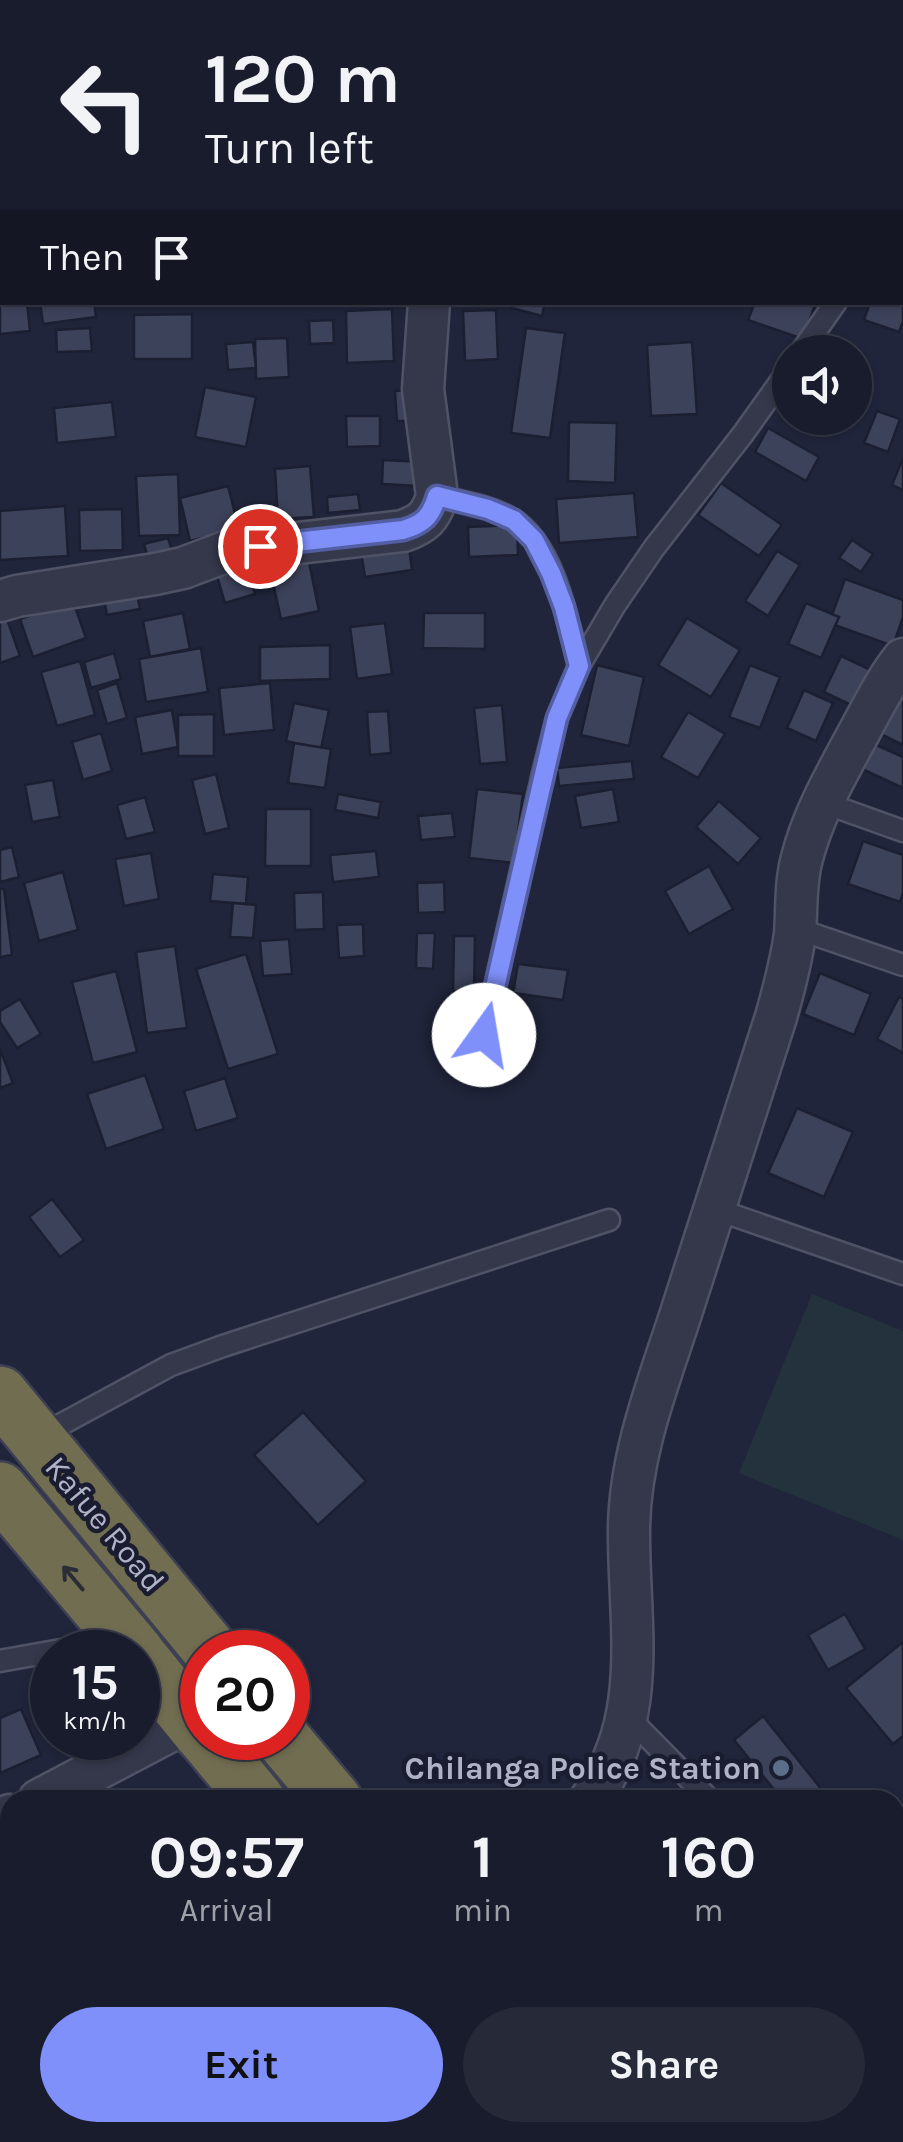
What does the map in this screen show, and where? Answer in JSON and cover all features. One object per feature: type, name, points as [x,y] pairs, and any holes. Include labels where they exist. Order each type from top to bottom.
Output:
[{"type":"highway","name":"Kafue Road","points":[[0,1394],[194,1630]]},
{"type":"highway","name":"Kafue Road","points":[[0,1490],[116,1630]]},
{"type":"highway","name":"Kafue Road","points":[[160,1682],[180,1706]]},
{"type":"highway","name":"Kafue Road","points":[[224,1760],[249,1790]]},
{"type":"highway","points":[[300,1760],[326,1790]]},
{"type":"street","points":[[0,601],[156,574],[228,551],[421,525],[433,511],[437,496],[424,389],[429,305]]},
{"type":"street","points":[[597,1790],[628,1717],[634,1662],[629,1524],[638,1447],[791,964],[802,858],[822,802],[903,658]]},
{"type":"street","points":[[62,1790],[180,1739]]},
{"type":"lane","points":[[812,335],[834,305]]},
{"type":"lane","points":[[484,1035],[557,718],[579,666],[654,548],[772,393]]},
{"type":"lane","points":[[437,496],[514,520],[534,540],[564,607],[579,666]]},
{"type":"lane","points":[[822,802],[903,830]]},
{"type":"lane","points":[[795,928],[903,965]]},
{"type":"lane","points":[[715,1210],[903,1274]]},
{"type":"lane","points":[[34,1438],[171,1365],[609,1220]]},
{"type":"lane","points":[[0,1662],[30,1659]]},
{"type":"lane","points":[[628,1717],[700,1790]]},
{"type":"shaded area","points":[[812,1294],[903,1331],[903,1540],[739,1473]]},
{"type":"building","points":[[0,305],[27,305],[30,331],[0,334]]},
{"type":"building","points":[[40,305],[94,305],[96,317],[43,324]]},
{"type":"building","points":[[512,305],[544,305],[542,316]]},
{"type":"building","points":[[754,305],[815,305],[804,335],[791,335],[748,320]]},
{"type":"building","points":[[869,305],[903,305],[899,332],[864,320]]},
{"type":"building","points":[[392,309],[394,361],[347,363],[346,311]]},
{"type":"building","points":[[496,310],[498,359],[465,361],[463,311]]},
{"type":"building","points":[[192,314],[192,359],[134,359],[134,315]]},
{"type":"building","points":[[333,320],[334,343],[310,344],[309,321]]},
{"type":"building","points":[[90,328],[92,351],[57,352],[56,330]]},
{"type":"building","points":[[526,328],[565,333],[550,438],[511,433]]},
{"type":"building","points":[[287,338],[289,377],[256,379],[255,339]]},
{"type":"building","points":[[253,342],[256,368],[228,370],[226,344]]},
{"type":"building","points":[[692,342],[697,414],[651,416],[647,345]]},
{"type":"building","points":[[205,387],[256,397],[246,447],[195,437]]},
{"type":"building","points":[[411,390],[413,421],[397,421],[395,391]]},
{"type":"building","points":[[112,402],[116,437],[57,443],[54,408]]},
{"type":"building","points":[[877,411],[900,419],[888,452],[864,443],[867,435],[872,435]]},
{"type":"building","points":[[346,416],[380,416],[380,446],[347,447]]},
{"type":"building","points":[[569,422],[617,423],[615,483],[568,481]]},
{"type":"building","points":[[768,428],[772,435],[780,435],[819,457],[806,481],[755,452]]},
{"type":"building","points":[[903,458],[903,490],[892,485]]},
{"type":"building","points":[[383,460],[422,462],[420,486],[382,484]]},
{"type":"building","points":[[310,466],[314,517],[278,519],[275,469]]},
{"type":"building","points":[[178,474],[180,535],[139,536],[136,476]]},
{"type":"building","points":[[721,483],[782,525],[759,556],[698,515]]},
{"type":"building","points":[[228,486],[239,529],[190,541],[180,498]]},
{"type":"building","points":[[634,493],[638,537],[559,543],[556,499]]},
{"type":"building","points":[[358,494],[360,510],[328,513],[327,497]]},
{"type":"building","points":[[65,506],[68,556],[0,560],[0,511]]},
{"type":"building","points":[[122,509],[123,550],[80,551],[79,510]]},
{"type":"building","points":[[517,525],[518,555],[469,557],[468,527]]},
{"type":"building","points":[[168,538],[173,554],[149,561],[144,544]]},
{"type":"building","points":[[408,539],[412,570],[365,577],[360,546]]},
{"type":"building","points":[[852,540],[873,554],[861,572],[839,558]]},
{"type":"building","points":[[306,547],[319,611],[281,619],[267,556]]},
{"type":"building","points":[[777,551],[800,565],[768,616],[745,601]]},
{"type":"building","points":[[246,560],[255,594],[225,603],[215,569]]},
{"type":"building","points":[[845,579],[903,600],[903,617],[893,646],[829,623]]},
{"type":"building","points":[[136,588],[140,609],[107,615],[103,594]]},
{"type":"building","points":[[73,601],[86,638],[33,657],[20,619]]},
{"type":"building","points":[[806,603],[839,617],[821,658],[788,644]]},
{"type":"building","points":[[183,613],[190,649],[150,657],[143,621]]},
{"type":"building","points":[[424,613],[485,613],[485,649],[423,648]]},
{"type":"building","points":[[6,616],[20,656],[0,663],[0,618]]},
{"type":"building","points":[[687,618],[740,650],[711,697],[658,665]]},
{"type":"building","points":[[385,623],[392,674],[357,679],[350,627]]},
{"type":"building","points":[[330,645],[330,679],[260,681],[260,647]]},
{"type":"building","points":[[201,648],[208,692],[146,702],[139,659]]},
{"type":"building","points":[[114,653],[121,679],[91,688],[84,662]]},
{"type":"building","points":[[841,656],[873,671],[855,707],[824,692]]},
{"type":"building","points":[[80,661],[95,715],[57,726],[41,672]]},
{"type":"building","points":[[597,665],[644,677],[629,746],[581,735]]},
{"type":"building","points":[[750,665],[780,677],[760,728],[729,717]]},
{"type":"building","points":[[117,683],[127,718],[107,724],[97,690]]},
{"type":"building","points":[[270,683],[274,730],[224,735],[219,688]]},
{"type":"building","points":[[804,690],[833,703],[816,741],[787,728]]},
{"type":"building","points":[[895,693],[903,697],[903,745],[875,731]]},
{"type":"building","points":[[294,703],[329,710],[321,749],[286,741]]},
{"type":"building","points":[[502,705],[507,762],[480,764],[474,708]]},
{"type":"building","points":[[172,710],[178,747],[142,754],[135,717]]},
{"type":"building","points":[[388,711],[391,753],[370,755],[367,712]]},
{"type":"building","points":[[688,712],[725,734],[698,778],[661,757]]},
{"type":"building","points":[[214,714],[214,756],[178,756],[178,715]]},
{"type":"building","points":[[101,733],[112,771],[83,780],[72,742]]},
{"type":"building","points":[[294,743],[331,749],[325,788],[288,783]]},
{"type":"building","points":[[874,744],[903,757],[903,788],[862,769]]},
{"type":"building","points":[[632,761],[634,779],[559,786],[557,768]]},
{"type":"building","points":[[216,774],[229,828],[205,834],[192,780]]},
{"type":"building","points":[[53,780],[60,817],[32,822],[25,785]]},
{"type":"building","points":[[477,789],[523,794],[514,863],[469,858]]},
{"type":"building","points":[[613,789],[619,822],[581,828],[575,796]]},
{"type":"building","points":[[338,794],[381,802],[378,818],[335,810]]},
{"type":"building","points":[[145,797],[155,832],[126,839],[117,805]]},
{"type":"building","points":[[719,801],[761,838],[738,864],[696,827]]},
{"type":"building","points":[[266,809],[311,809],[311,866],[265,866]]},
{"type":"building","points":[[452,813],[455,837],[421,840],[418,816]]},
{"type":"building","points":[[863,841],[903,855],[900,902],[848,884]]},
{"type":"building","points":[[12,847],[19,877],[0,882],[0,850]]},
{"type":"building","points":[[376,851],[379,877],[333,882],[330,855]]},
{"type":"building","points":[[151,853],[159,899],[124,906],[115,859]]},
{"type":"building","points":[[709,866],[733,909],[689,934],[665,891]]},
{"type":"building","points":[[63,872],[78,930],[39,941],[24,883]]},
{"type":"building","points":[[213,874],[248,877],[246,904],[210,901]]},
{"type":"building","points":[[444,882],[445,912],[418,913],[417,883]]},
{"type":"building","points":[[0,889],[4,889],[12,955],[0,957]]},
{"type":"building","points":[[323,892],[324,929],[295,930],[294,893]]},
{"type":"building","points":[[233,903],[256,905],[253,938],[230,937]]},
{"type":"building","points":[[363,924],[364,956],[339,958],[337,925]]},
{"type":"building","points":[[417,933],[435,933],[433,969],[416,968]]},
{"type":"building","points":[[454,936],[475,936],[474,991],[453,991]]},
{"type":"building","points":[[289,939],[292,974],[263,976],[260,941]]},
{"type":"building","points":[[175,946],[187,1028],[147,1033],[136,952]]},
{"type":"building","points":[[246,954],[278,1054],[228,1069],[196,969]]},
{"type":"building","points":[[518,964],[568,970],[563,1000],[513,993]]},
{"type":"building","points":[[116,971],[137,1052],[93,1063],[72,982]]},
{"type":"building","points":[[820,973],[871,994],[854,1035],[803,1014]]},
{"type":"building","points":[[899,997],[903,999],[903,1053],[877,1039]]},
{"type":"building","points":[[20,999],[41,1034],[17,1048],[0,1022],[0,1011]]},
{"type":"building","points":[[0,1049],[13,1083],[0,1088]]},
{"type":"building","points":[[145,1075],[164,1129],[106,1149],[87,1094]]},
{"type":"building","points":[[225,1078],[238,1118],[196,1131],[184,1091]]},
{"type":"building","points":[[797,1108],[853,1132],[824,1197],[768,1173]]},
{"type":"building","points":[[52,1199],[84,1240],[60,1257],[29,1217]]},
{"type":"building","points":[[303,1412],[366,1481],[318,1525],[254,1455]]},
{"type":"building","points":[[845,1614],[865,1649],[828,1670],[808,1635]]},
{"type":"building","points":[[903,1642],[903,1736],[893,1744],[846,1688]]},
{"type":"building","points":[[21,1709],[30,1730],[30,1760],[0,1773],[0,1718]]},
{"type":"building","name":"Chilanga Police Station","points":[[763,1716],[822,1790],[774,1790],[734,1740]]},
{"type":"place","name":"Chilanga Police Station","points":[[781,1768]]},
{"type":"route","points":[[260,546],[421,525],[433,511],[437,496],[514,520],[534,540],[551,573],[579,666],[557,718],[484,1035]]}]
